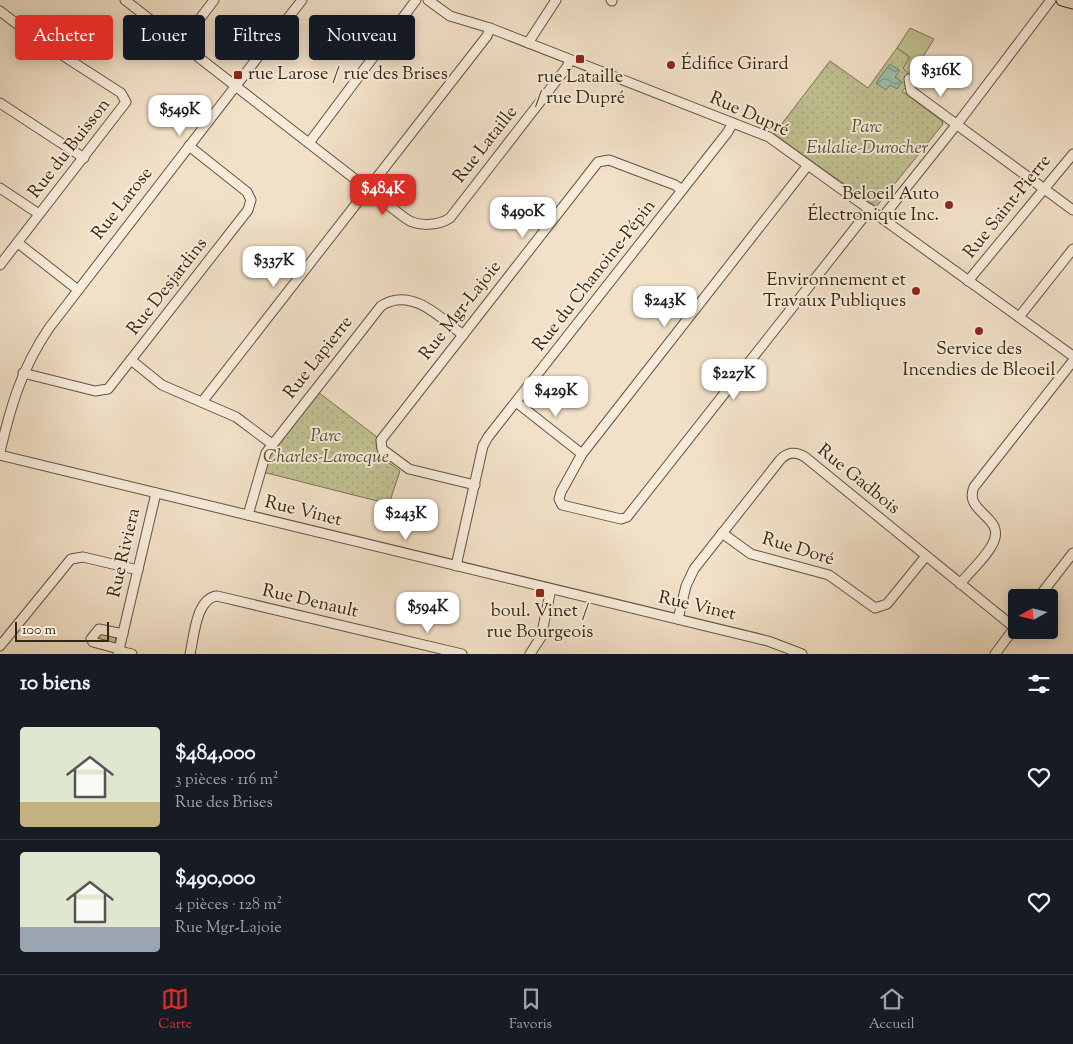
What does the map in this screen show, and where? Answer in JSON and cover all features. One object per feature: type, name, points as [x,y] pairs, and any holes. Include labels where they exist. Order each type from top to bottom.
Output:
[{"type":"main road","points":[[1062,0],[1073,3]]},
{"type":"street","points":[[126,0],[145,15]]},
{"type":"street","points":[[203,15],[214,0]]},
{"type":"street","name":"Rue Larose","points":[[0,453],[4,416],[23,373],[42,339],[302,0]]},
{"type":"street","points":[[309,143],[416,0]]},
{"type":"street","name":"Rue Dupré","points":[[428,0],[450,16],[490,28],[769,137],[1073,356]]},
{"type":"street","points":[[528,43],[556,0]]},
{"type":"street","points":[[882,218],[957,124],[1051,0]]},
{"type":"street","name":"Rue du Buisson","points":[[0,11],[34,37],[121,93],[126,100],[124,107],[0,265]]},
{"type":"street","points":[[202,402],[487,36],[490,28]]},
{"type":"street","points":[[203,60],[368,188]]},
{"type":"street","name":"Rue Lataille","points":[[368,188],[413,223],[440,222],[450,218],[567,67],[570,60]]},
{"type":"street","points":[[909,79],[911,91],[1073,210]]},
{"type":"street","points":[[0,103],[84,158]]},
{"type":"street","name":"Rue du Chanoine-Pépin","points":[[456,566],[484,443],[728,133],[733,123]]},
{"type":"street","name":"Rue Desjardins","points":[[23,373],[102,392],[110,387],[250,206],[251,197],[246,190],[189,146]]},
{"type":"street","name":"Rue Saint-Pierre","points":[[968,281],[1073,154]]},
{"type":"street","name":"Rue Mgr-Lajoie","points":[[474,485],[406,468],[383,450],[380,445],[382,439],[599,161],[609,160],[675,185],[682,190]]},
{"type":"street","points":[[808,165],[582,454],[559,497],[560,502],[565,506],[621,519],[627,518],[870,209]]},
{"type":"street","points":[[0,188],[40,214]]},
{"type":"street","points":[[18,243],[78,290]]},
{"type":"street","points":[[1019,318],[1073,248]]},
{"type":"street","name":"Rue Lapierre","points":[[248,515],[261,463],[272,444],[374,313],[386,303],[401,300],[419,303],[463,335]]},
{"type":"street","points":[[131,360],[162,385],[240,419],[272,444]]},
{"type":"street","points":[[960,584],[991,546],[995,537],[992,523],[972,501],[974,487],[1073,361]]},
{"type":"street","points":[[516,402],[582,454]]},
{"type":"street","name":"Rue Vinet","points":[[0,453],[156,493],[775,642],[802,654]]},
{"type":"street","name":"Rue Gadbois","points":[[678,619],[691,573],[782,458],[796,453],[805,457],[1008,621]]},
{"type":"street","name":"Rue Riviera","points":[[119,651],[156,493]]},
{"type":"street","name":"Rue Doré","points":[[722,533],[751,554],[829,574],[875,608],[886,604],[926,556]]},
{"type":"street","points":[[1045,589],[1073,553]]},
{"type":"street","points":[[0,646],[71,559],[83,557],[138,570]]},
{"type":"street","points":[[530,654],[541,637],[551,589]]},
{"type":"street","name":"Rue Denault","points":[[190,654],[202,606],[208,598],[217,596],[462,654]]},
{"type":"street","points":[[123,634],[99,629],[91,639],[93,642],[132,654]]},
{"type":"street","points":[[995,654],[1008,637]]},
{"type":"green space","points":[[910,28],[934,39],[911,76],[904,71],[897,48]]},
{"type":"green space","name":"Parc Eulalie-Durocher","points":[[897,48],[910,57],[903,68],[908,74],[907,86],[902,91],[942,121],[943,124],[876,207],[774,134],[830,61],[868,88]]},
{"type":"green space","name":"Parc Charles-Larocque","points":[[318,392],[377,437],[376,443],[379,453],[400,471],[389,504],[263,472],[267,458]]},
{"type":"green space","points":[[100,633],[116,637],[115,643],[98,639],[97,637]]},
{"type":"water","points":[[890,64],[900,71],[895,77],[902,82],[897,89],[890,85],[886,90],[876,83]]},
{"type":"place","name":"rue Lataille / rue Dupré","points":[[580,59]]},
{"type":"place","name":"Édifice Girard","points":[[671,65]]},
{"type":"place","name":"rue Larose / rue des Brises","points":[[238,75]]},
{"type":"place","name":"Beloeil Auto Électronique Inc.","points":[[949,205]]},
{"type":"place","name":"Environnement et Travaux Publiques","points":[[916,291]]},
{"type":"place","name":"Service des Incendies de Bleoeil","points":[[979,331]]},
{"type":"place","name":"boul. Vinet / rue Bourgeois","points":[[540,593]]}]
